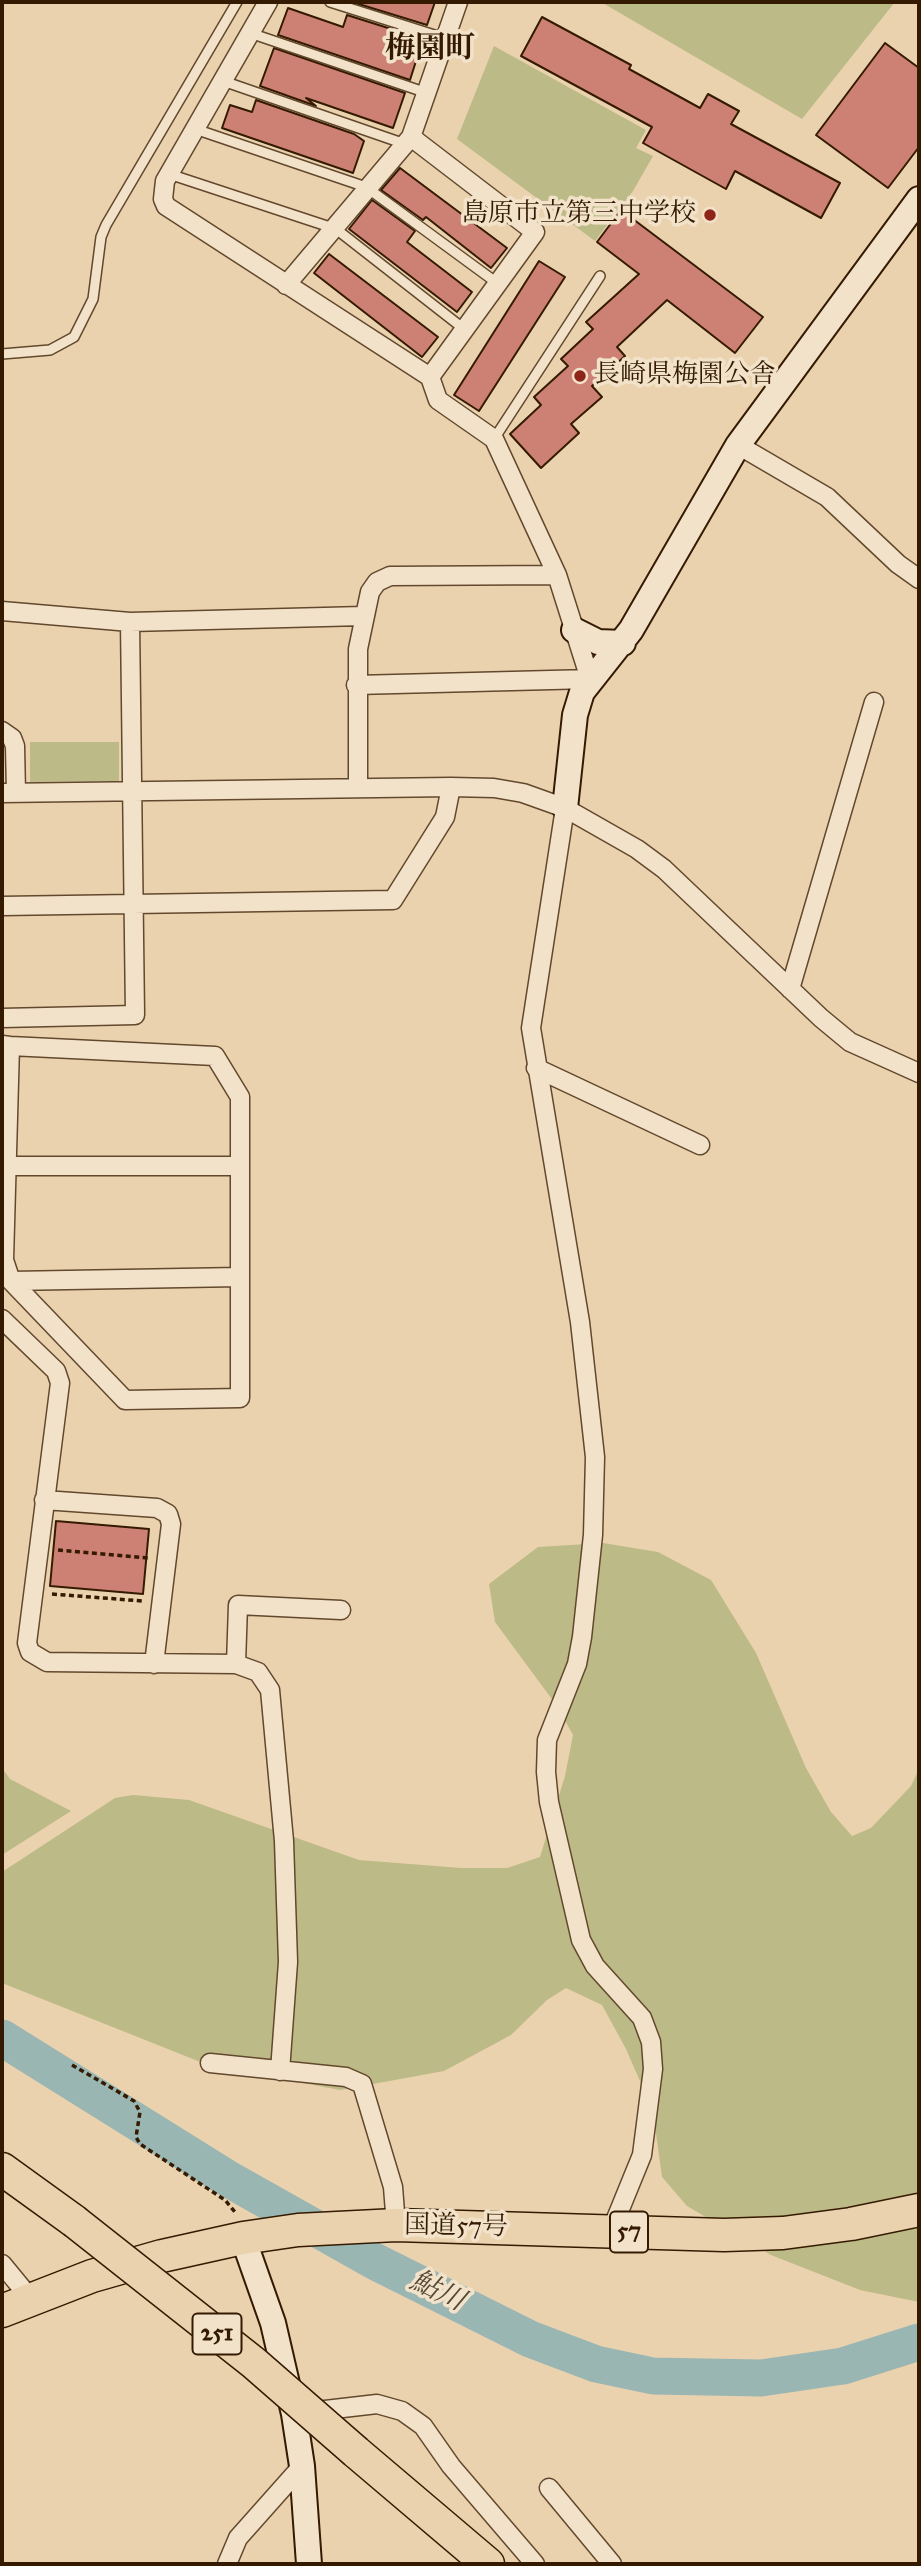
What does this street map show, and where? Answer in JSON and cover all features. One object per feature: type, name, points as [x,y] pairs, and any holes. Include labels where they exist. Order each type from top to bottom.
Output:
[{"type":"highway","name":"251","points":[[2,2169],[74,2221],[254,2362],[488,2564]]},
{"type":"highway","name":"国道57号","points":[[2,2311],[30,2298],[162,2256],[243,2238],[298,2230],[396,2225],[724,2235],[783,2233],[850,2224],[919,2210]]},
{"type":"street","points":[[268,2],[169,174],[163,199],[170,212],[430,377],[438,400],[494,439],[556,575],[590,679]]},
{"type":"street","points":[[286,285],[336,229],[366,187],[408,140],[447,39],[458,2]]},
{"type":"street","points":[[408,140],[535,232],[430,377]]},
{"type":"street","points":[[611,2231],[642,2155],[653,2069],[651,2042],[642,2018],[595,1966],[581,1940],[549,1802],[547,1740],[577,1664],[582,1637],[593,1535],[595,1457],[580,1322],[531,1028],[565,808],[577,703],[590,679],[623,643],[738,445],[919,199]]},
{"type":"street","points":[[738,445],[827,497],[898,564],[919,579]]},
{"type":"street","points":[[358,788],[356,685],[363,616],[370,592],[377,582],[390,576],[556,575]]},
{"type":"street","points":[[2,611],[130,622],[363,616]]},
{"type":"street","points":[[2,1018],[135,1015],[130,622]]},
{"type":"street","points":[[574,630],[597,642],[623,643]]},
{"type":"street","points":[[356,685],[590,679]]},
{"type":"street","points":[[790,989],[874,702]]},
{"type":"street","points":[[2,731],[12,738],[15,746],[9,793],[494,788],[523,793],[565,808],[637,849],[664,869],[850,1042],[919,1073]]},
{"type":"street","points":[[2,906],[393,900],[446,817],[451,787]]},
{"type":"street","points":[[6,1046],[215,1056],[240,1097],[240,1398],[125,1400],[11,1281],[4,1259],[6,1046]]},
{"type":"street","points":[[536,1068],[700,1144]]},
{"type":"street","points":[[6,1166],[239,1166]]},
{"type":"street","points":[[11,1281],[239,1277]]},
{"type":"street","points":[[2,1319],[56,1371],[60,1383],[27,1643],[36,1658],[47,1662],[236,1664],[258,1672],[270,1690],[284,1841],[288,1962],[280,2071]]},
{"type":"street","points":[[44,1500],[163,1510],[172,1524],[154,1664]]},
{"type":"street","points":[[236,1664],[238,1605],[341,1610]]},
{"type":"street","points":[[209,2063],[346,2077],[362,2084],[393,2187],[396,2225]]},
{"type":"street","points":[[243,2238],[273,2323],[294,2414],[302,2466],[309,2564]]},
{"type":"street","points":[[2,2264],[30,2298]]},
{"type":"street","points":[[294,2414],[377,2404],[402,2411],[423,2426],[451,2466],[535,2564]]},
{"type":"street","points":[[227,2564],[238,2538],[302,2466]]},
{"type":"street","points":[[548,2488],[612,2564]]},
{"type":"lane","points":[[2,354],[50,350],[64,345],[74,337],[93,299],[101,237],[106,225],[237,2]]},
{"type":"lane","points":[[330,2],[447,39]]},
{"type":"lane","points":[[250,33],[427,93]]},
{"type":"lane","points":[[223,81],[408,140]]},
{"type":"lane","points":[[195,129],[366,187],[497,283]]},
{"type":"lane","points":[[169,174],[336,229],[464,329]]},
{"type":"lane","points":[[494,439],[600,276]]},
{"type":"path","points":[[38,1548],[167,1560]]},
{"type":"path","points":[[33,1592],[162,1603]]},
{"type":"path","points":[[72,2065],[134,2101],[139,2118],[136,2133],[139,2144],[225,2200],[236,2214],[243,2238]]},
{"type":"shaded area","points":[[601,2],[895,2],[802,119]]},
{"type":"shaded area","points":[[494,46],[646,130],[636,148],[653,156],[633,191],[595,241],[457,139]]},
{"type":"shaded area","points":[[30,742],[119,742],[119,781],[30,782]]},
{"type":"shaded area","points":[[603,1543],[658,1552],[711,1580],[756,1653],[806,1768],[831,1812],[852,1836],[871,1828],[911,1786],[919,1769],[919,2302],[860,2290],[771,2255],[687,2206],[662,2177],[653,2111],[626,2049],[602,2005],[566,1988],[547,2000],[511,2035],[444,2071],[340,2090],[208,2065],[2,1983],[2,1872],[115,1798],[133,1795],[189,1800],[359,1860],[461,1868],[507,1868],[540,1857],[565,1776],[573,1735],[557,1706],[495,1622],[489,1584],[538,1547]]},
{"type":"shaded area","points":[[2,1768],[10,1779],[71,1811],[2,1855]]},
{"type":"building","points":[[352,2],[435,2],[427,25]]},
{"type":"building","points":[[288,8],[343,27],[347,15],[423,39],[410,80],[278,35]]},
{"type":"building","points":[[542,17],[631,65],[629,69],[700,108],[708,94],[739,111],[731,124],[840,183],[821,218],[735,171],[726,189],[643,143],[652,127],[521,56]]},
{"type":"building","points":[[885,43],[919,68],[919,147],[888,188],[816,135]]},
{"type":"building","points":[[274,48],[405,93],[393,128],[306,98],[316,106],[260,86]]},
{"type":"building","points":[[256,100],[354,134],[364,141],[353,173],[222,128],[230,105],[252,112]]},
{"type":"building","points":[[400,168],[507,248],[491,268],[426,217],[423,220],[381,190]]},
{"type":"building","points":[[372,200],[415,231],[407,242],[472,292],[457,312],[349,229]]},
{"type":"building","points":[[621,210],[763,317],[735,353],[667,300],[617,347],[625,356],[592,386],[602,397],[571,424],[579,433],[541,468],[510,434],[541,405],[534,397],[568,366],[561,359],[593,329],[586,322],[639,274],[597,242]]},
{"type":"building","points":[[329,254],[438,337],[422,357],[314,273]]},
{"type":"building","points":[[539,261],[565,277],[479,411],[454,395]]},
{"type":"building","points":[[56,1521],[149,1529],[143,1594],[50,1586]]},
{"type":"waterway","name":"鮎川","points":[[2,2038],[225,2177],[374,2261],[530,2339],[596,2364],[653,2376],[761,2378],[843,2366],[919,2342]]},
{"type":"place","name":"島原市立第三中学校","points":[[710,215]]},
{"type":"place","name":"長崎県梅園公舎","points":[[580,376]]},
{"type":"district","name":"梅園町","points":[[430,50]]}]
